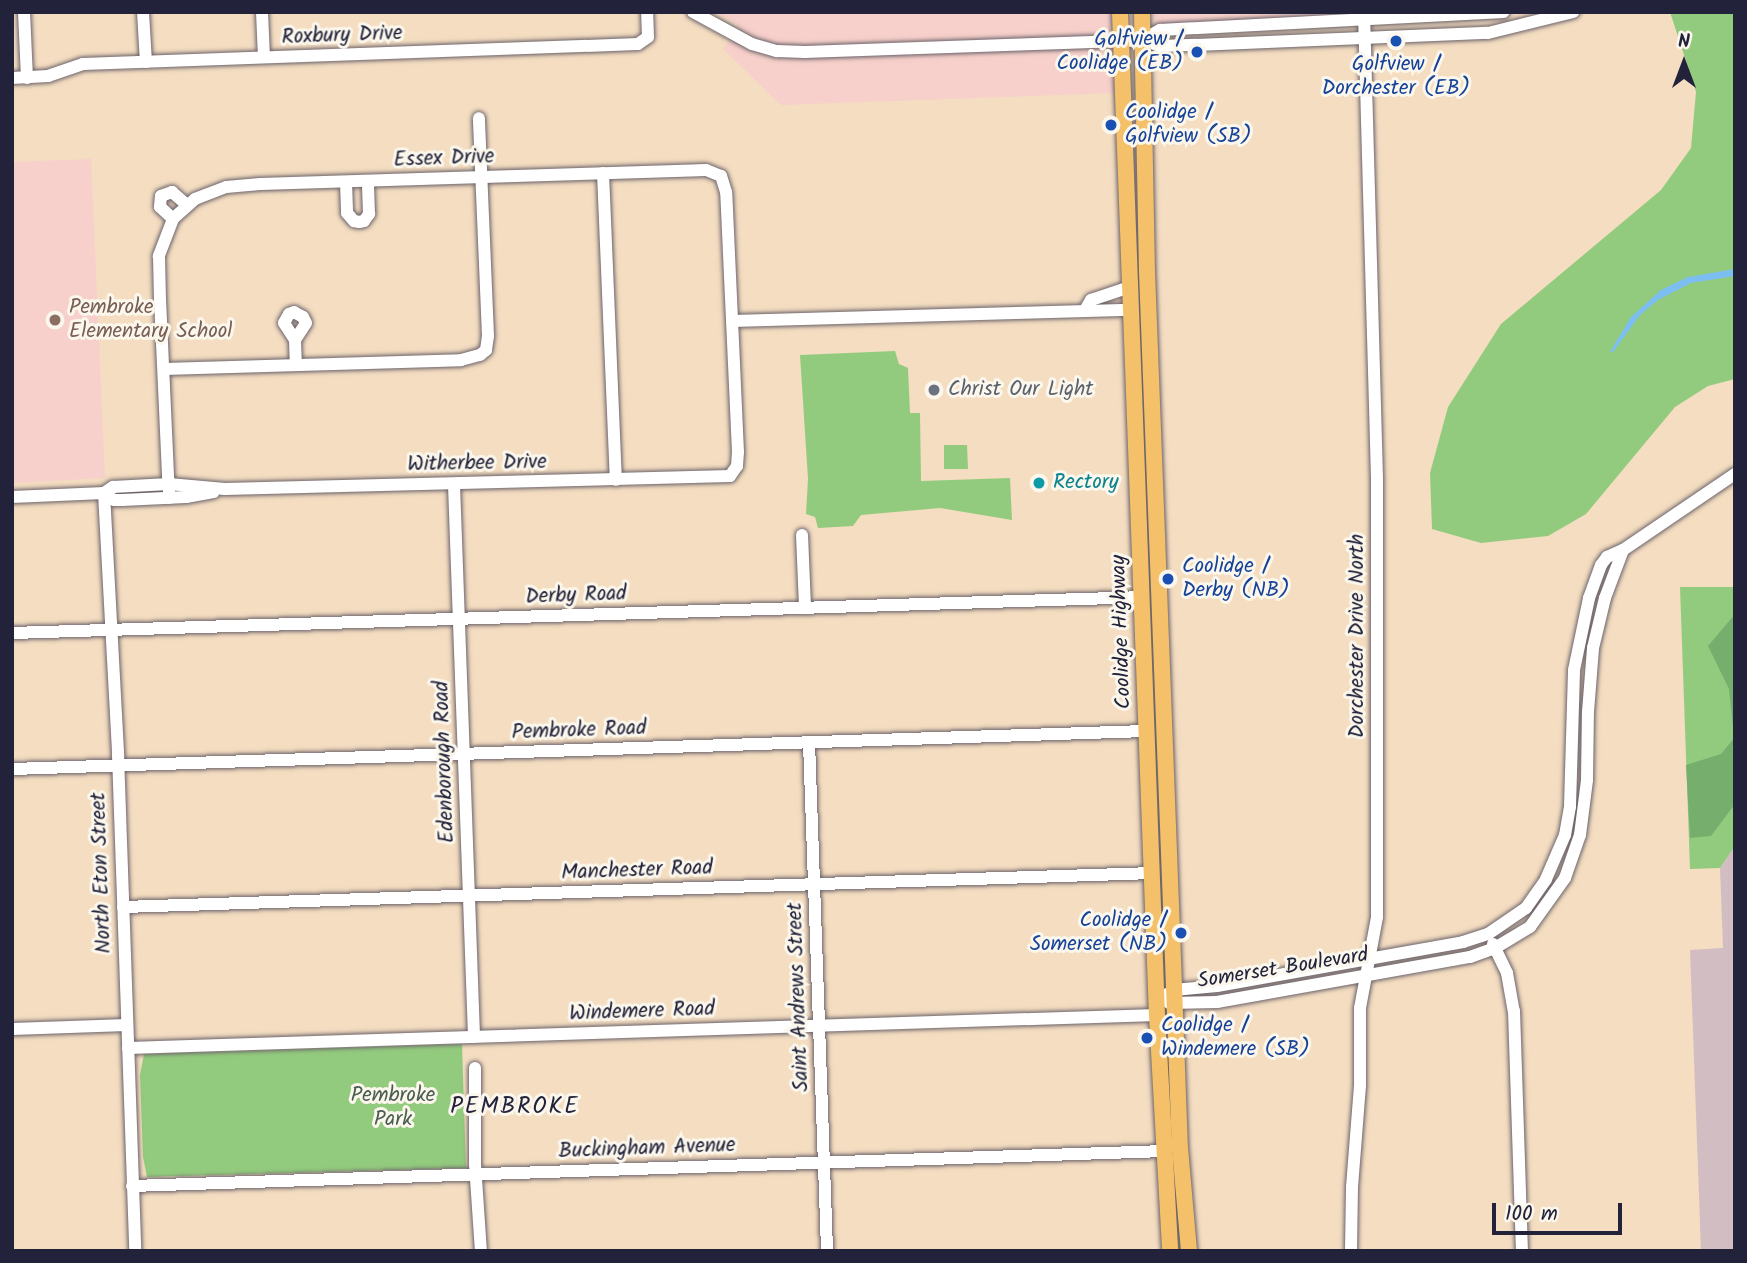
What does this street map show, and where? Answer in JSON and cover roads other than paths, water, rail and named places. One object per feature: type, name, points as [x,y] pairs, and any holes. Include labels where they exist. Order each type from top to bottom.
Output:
[{"type":"main road","name":"Coolidge Highway","points":[[1120,12],[1157,1007],[1170,1251]]},
{"type":"main road","name":"Coolidge Highway","points":[[1142,12],[1145,207],[1174,997],[1189,1251]]},
{"type":"main road","points":[[1127,198],[1141,197],[1145,207]]},
{"type":"main road","points":[[1138,515],[1147,521],[1156,520]]},
{"type":"street","points":[[24,12],[27,78]]},
{"type":"street","points":[[143,12],[146,62]]},
{"type":"street","points":[[262,12],[264,57]]},
{"type":"street","name":"Roxbury Drive","points":[[12,78],[48,76],[83,64],[638,44],[648,37],[647,12]]},
{"type":"street","points":[[693,12],[752,44],[791,52],[1122,40],[1142,40],[1160,46],[1495,32],[1573,12]]},
{"type":"street","points":[[1142,40],[1160,30],[1504,12]]},
{"type":"street","name":"Dorchester Drive North","points":[[1351,1251],[1360,1086],[1359,1019],[1372,958],[1377,917],[1378,605],[1364,20]]},
{"type":"street","points":[[169,498],[163,369],[461,360],[476,358],[485,350],[488,336],[479,118]]},
{"type":"street","name":"Essex Drive","points":[[163,369],[159,256],[179,212],[226,187],[706,170],[718,174],[724,181],[726,192],[732,321]]},
{"type":"street","points":[[603,173],[617,480]]},
{"type":"street","points":[[346,182],[347,213],[354,221],[359,222],[369,214],[368,181]]},
{"type":"street","points":[[1085,310],[1091,300],[1130,286]]},
{"type":"street","points":[[732,321],[1131,310]]},
{"type":"street","name":"Witherbee Drive","points":[[104,494],[113,487],[169,484],[225,489],[730,476],[737,466],[738,452],[732,321]]},
{"type":"street","points":[[295,340],[296,365]]},
{"type":"street","name":"Somerset Boulevard","points":[[1157,1007],[1174,997],[1217,986],[1463,942],[1488,934],[1514,919],[1536,895],[1555,861],[1565,835],[1570,806],[1574,670],[1581,626],[1601,565],[1608,556],[1623,550],[1735,474]]},
{"type":"street","name":"Edenborough Road","points":[[454,485],[474,1037]]},
{"type":"street","name":"Witherbee Drive","points":[[12,497],[104,494],[114,500],[169,498],[225,489]]},
{"type":"street","name":"North Eton Street","points":[[104,494],[118,765],[135,1251]]},
{"type":"street","points":[[802,535],[804,608]]},
{"type":"street","name":"Somerset Boulevard","points":[[1174,997],[1217,1002],[1470,957],[1495,948],[1530,927],[1565,878],[1584,814],[1593,648],[1605,598],[1623,550]]},
{"type":"street","name":"Derby Road","points":[[12,634],[1142,597]]},
{"type":"street","name":"Pembroke Road","points":[[12,769],[1146,731]]},
{"type":"street","name":"Saint Andrews Street","points":[[809,743],[827,1251]]},
{"type":"street","name":"Manchester Road","points":[[123,907],[1152,873]]},
{"type":"street","points":[[1488,934],[1509,981],[1515,1020],[1522,1251]]},
{"type":"street","name":"Windemere Road","points":[[128,1048],[819,1026],[1157,1007]]},
{"type":"street","points":[[12,1030],[127,1025]]},
{"type":"street","points":[[475,1068],[481,1251]]},
{"type":"street","name":"Buckingham Avenue","points":[[132,1186],[1163,1151]]},
{"type":"water","points":[[1735,269],[1735,276],[1691,283],[1658,300],[1640,315],[1613,352],[1610,352],[1631,317],[1661,290],[1688,277]]},
{"type":"place","name":"Golfview / Dorchester (EB)","points":[[1396,41]]},
{"type":"place","name":"Golfview / Coolidge (EB)","points":[[1197,52]]},
{"type":"place","name":"Coolidge / Golfview (SB)","points":[[1111,125]]},
{"type":"place","name":"Pembroke Elementary School","points":[[55,320]]},
{"type":"place","name":"Christ Our Light","points":[[934,390]]},
{"type":"place","name":"Rectory","points":[[1039,483]]},
{"type":"place","name":"Coolidge / Derby (NB)","points":[[1168,579]]},
{"type":"place","name":"Coolidge / Somerset (NB)","points":[[1181,933]]},
{"type":"place","name":"Coolidge / Windemere (SB)","points":[[1147,1038]]},
{"type":"district","name":"PEMBROKE","points":[[515,1107]]},
{"type":"park label","name":"Pembroke Park","points":[[393,1108]]}]
